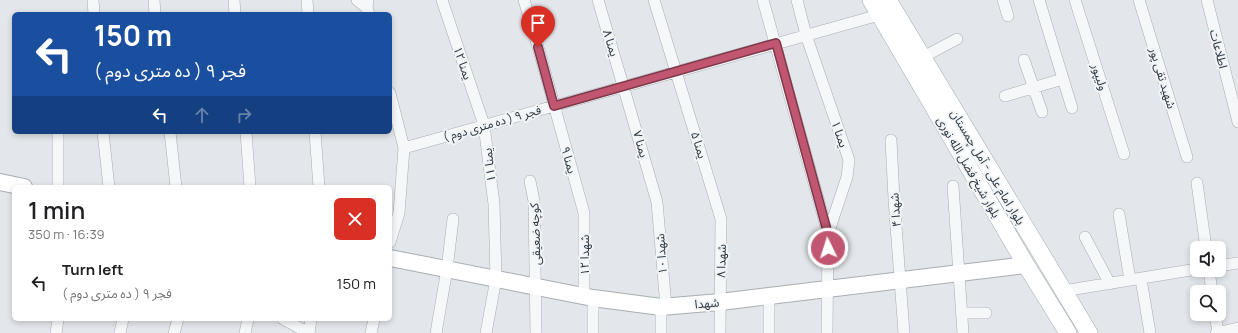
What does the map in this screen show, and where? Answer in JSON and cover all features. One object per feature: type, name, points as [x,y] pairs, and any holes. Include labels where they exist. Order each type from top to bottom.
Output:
[{"type":"main road","name":"بلوار شیخ فضل الله نوری","points":[[871,0],[891,6],[897,45],[1068,333]]},
{"type":"main road","name":"بلوار امام علی - آمل چمستان","points":[[891,6],[1089,333]]},
{"type":"main road","points":[[897,45],[910,52],[927,80],[932,78],[932,73]]},
{"type":"main road","points":[[931,102],[932,93],[935,91],[939,93],[951,115],[961,121]]},
{"type":"main road","points":[[0,182],[14,185]]},
{"type":"main road","name":"شهدا","points":[[392,258],[588,297],[663,307],[720,302],[1026,264]]},
{"type":"street","points":[[93,0],[94,12]]},
{"type":"street","points":[[154,0],[155,12]]},
{"type":"street","points":[[234,0],[235,12]]},
{"type":"street","points":[[307,0],[308,12]]},
{"type":"street","points":[[358,0],[368,7]]},
{"type":"street","name":"یمنا ۱۲","points":[[442,0],[484,125]]},
{"type":"street","name":"یمنا ۹","points":[[524,0],[584,213]]},
{"type":"street","name":"یمنا ۸","points":[[598,0],[624,86]]},
{"type":"street","name":"یمنا ۵","points":[[654,0],[721,219]]},
{"type":"street","points":[[763,0],[828,234],[827,333]]},
{"type":"street","name":"یمنا ۱","points":[[797,0],[806,35],[849,160],[847,177],[828,234]]},
{"type":"street","points":[[1003,0],[1008,16]]},
{"type":"street","points":[[1039,0],[1072,108]]},
{"type":"street","name":"ولیپور","points":[[1075,0],[1124,154]]},
{"type":"street","name":"شهید تقی پور","points":[[1139,0],[1187,156]]},
{"type":"street","name":"اطلاعات","points":[[1207,0],[1238,122]]},
{"type":"street","name":"فجر ۹ ( ده متری دوم )","points":[[404,148],[806,35],[891,6]]},
{"type":"street","points":[[923,57],[957,39]]},
{"type":"street","points":[[1024,60],[1042,112]]},
{"type":"street","points":[[1005,96],[1063,79]]},
{"type":"street","name":"یمنا ۷","points":[[624,86],[657,202]]},
{"type":"street","points":[[392,101],[404,148],[399,213],[392,236]]},
{"type":"street","name":"یمنا ۱۱","points":[[484,125],[494,204],[496,279],[486,333]]},
{"type":"street","points":[[58,134],[58,185]]},
{"type":"street","points":[[103,134],[109,185]]},
{"type":"street","points":[[170,134],[176,185]]},
{"type":"street","points":[[246,134],[250,185]]},
{"type":"street","points":[[315,134],[319,185]]},
{"type":"street","name":"شهدا ۴","points":[[891,140],[904,333]]},
{"type":"street","name":"کوچه ضعیقی","points":[[530,181],[534,200],[536,333]]},
{"type":"street","points":[[1197,183],[1205,241]]},
{"type":"street","points":[[953,186],[963,333]]},
{"type":"street","name":"شهدا ۱۰","points":[[657,202],[663,307],[661,333]]},
{"type":"street","name":"شهدا ۱۲","points":[[584,213],[588,297],[593,333]]},
{"type":"street","points":[[1119,214],[1150,333]]},
{"type":"street","points":[[436,333],[447,269],[453,219]]},
{"type":"street","name":"شهدا ۸","points":[[720,333],[721,219]]},
{"type":"street","points":[[1085,237],[1110,284]]},
{"type":"street","points":[[1226,265],[1238,263]]},
{"type":"street","points":[[1063,291],[1190,270]]},
{"type":"street","points":[[769,296],[769,333]]},
{"type":"street","points":[[961,313],[986,313]]},
{"type":"street","points":[[56,333],[58,321]]},
{"type":"street","points":[[120,333],[123,321]]},
{"type":"street","points":[[174,333],[177,321]]},
{"type":"street","points":[[246,333],[248,321]]},
{"type":"street","points":[[287,321],[309,333],[311,321]]},
{"type":"street","points":[[371,333],[374,321]]},
{"type":"street","points":[[1216,321],[1217,333],[1238,328]]},
{"type":"route","points":[[538,47],[554,106],[776,43],[828,234],[828,248]]}]
